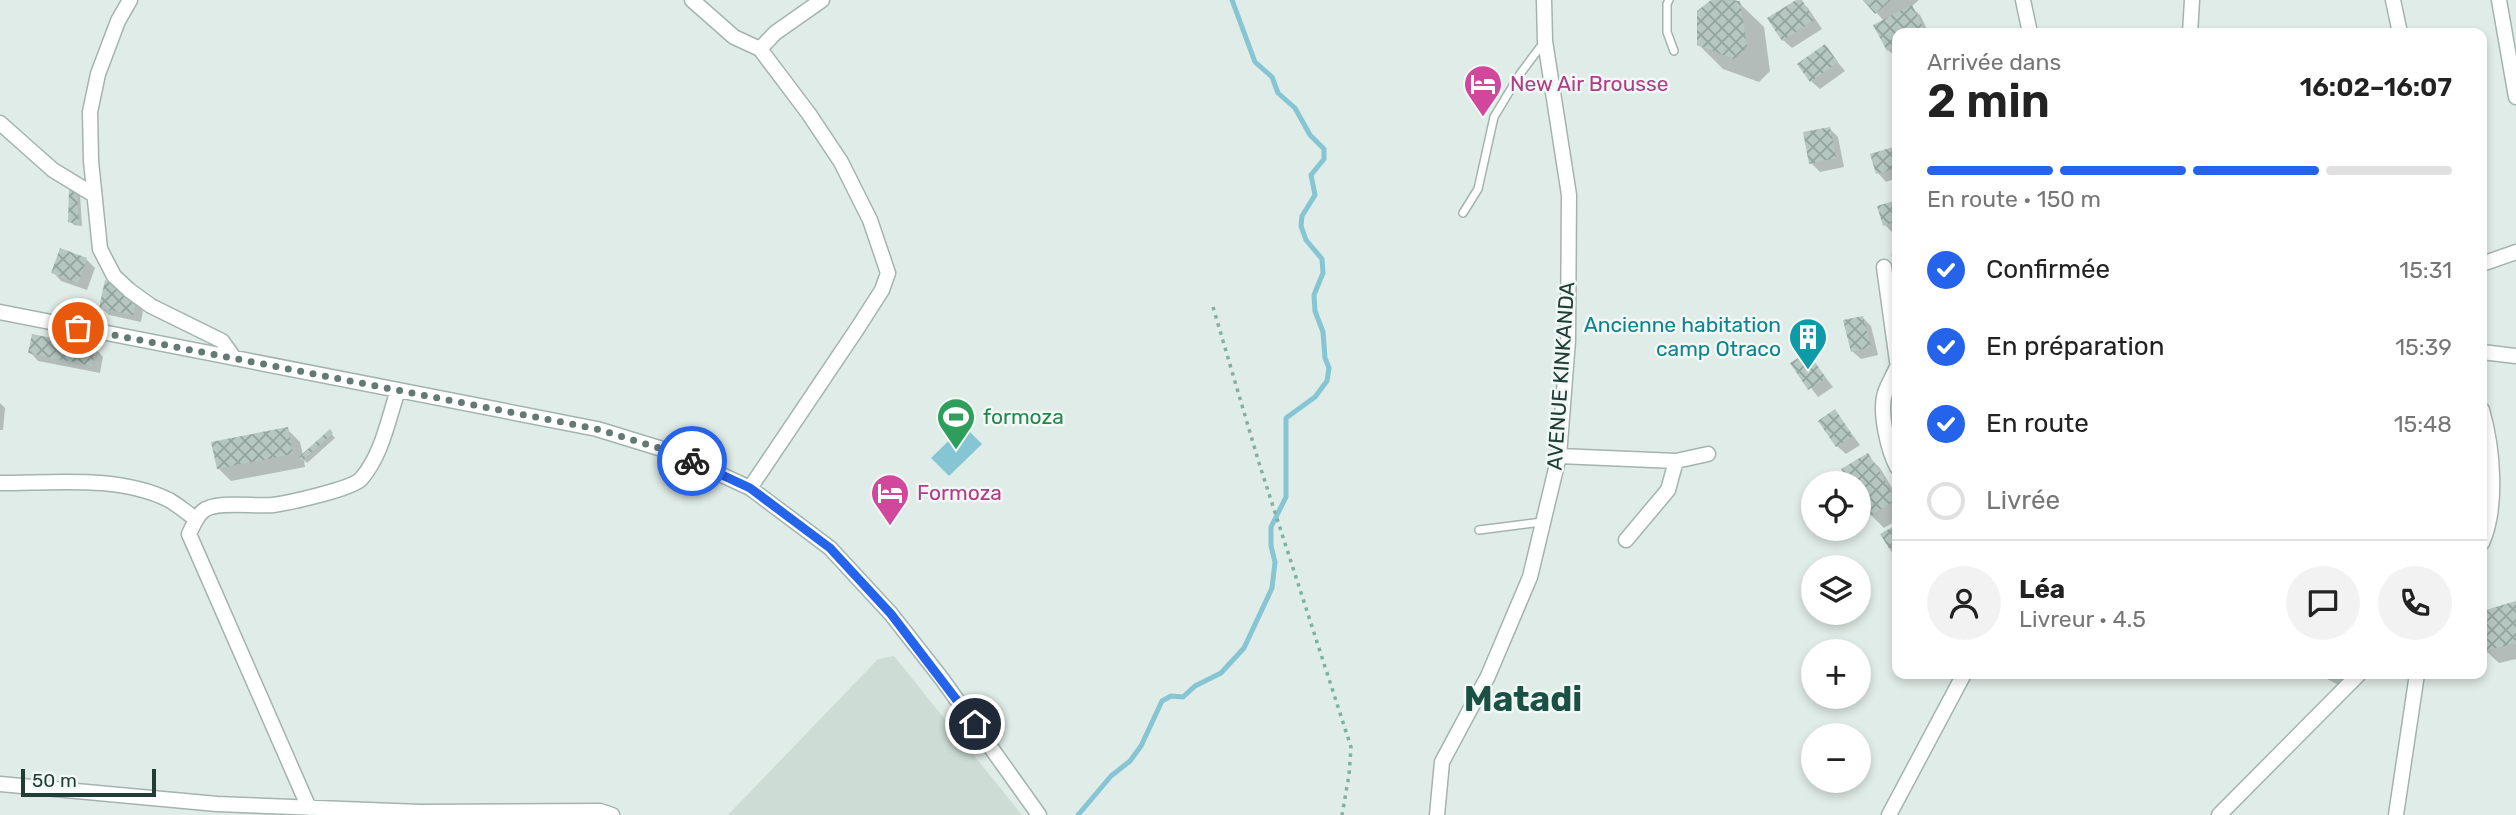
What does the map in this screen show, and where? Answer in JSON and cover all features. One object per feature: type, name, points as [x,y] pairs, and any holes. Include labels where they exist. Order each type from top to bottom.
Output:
[{"type":"street","points":[[130,0],[118,21],[98,74],[90,113],[100,249],[114,276],[151,306],[222,341],[234,358]]},
{"type":"street","points":[[692,0],[734,37],[760,49],[809,114],[841,162],[870,220],[888,273],[882,290],[750,488]]},
{"type":"street","points":[[760,49],[775,33],[822,0]]},
{"type":"street","name":"AVENUE KINKANDA","points":[[1437,815],[1442,762],[1488,676],[1530,577],[1559,456],[1568,340],[1569,195],[1545,41],[1544,0]]},
{"type":"street","points":[[2023,0],[2029,28]]},
{"type":"street","points":[[2190,28],[2192,0]]},
{"type":"street","points":[[2393,0],[2399,28]]},
{"type":"street","points":[[2499,0],[2516,97]]},
{"type":"street","points":[[0,123],[53,170],[94,195]]},
{"type":"street","points":[[2487,262],[2516,252]]},
{"type":"street","points":[[1884,267],[1892,325]]},
{"type":"street","points":[[0,312],[597,429],[672,452],[750,488],[830,548],[891,614],[942,679],[1040,815]]},
{"type":"street","points":[[2487,353],[2516,356]]},
{"type":"street","points":[[1892,378],[1884,396],[1885,425],[1892,456]]},
{"type":"street","points":[[309,808],[189,534],[196,519],[205,509],[273,505],[312,497],[359,482],[376,457],[398,390]]},
{"type":"street","points":[[2487,429],[2491,495],[2487,532]]},
{"type":"street","points":[[1559,456],[1676,461],[1708,454]]},
{"type":"street","points":[[1626,540],[1668,490],[1676,461]]},
{"type":"street","points":[[0,483],[104,484],[139,489],[169,500],[196,519]]},
{"type":"street","points":[[1889,815],[1961,679]]},
{"type":"street","points":[[2219,815],[2354,679]]},
{"type":"street","points":[[2396,815],[2416,679]]},
{"type":"street","points":[[0,784],[217,804],[420,813],[600,811],[612,815]]},
{"type":"lane","points":[[1669,0],[1667,32],[1674,51]]},
{"type":"lane","points":[[1462,213],[1478,189],[1494,117],[1520,74],[1545,41]]},
{"type":"lane","points":[[1479,530],[1543,522]]},
{"type":"path","points":[[1213,307],[1259,463],[1351,747],[1342,815]]},
{"type":"shaded area","points":[[894,656],[1022,815],[728,815],[878,659]]},
{"type":"water","name":"formoza","points":[[964,426],[982,444],[949,476],[931,458]]},
{"type":"building","points":[[1711,0],[1740,1],[1747,47],[1734,59],[1697,45],[1697,11]]},
{"type":"building","points":[[1796,0],[1802,0],[1814,20],[1782,41],[1767,18]]},
{"type":"building","points":[[1863,0],[1891,0],[1875,14]]},
{"type":"building","points":[[1912,5],[1924,28],[1892,28],[1892,48],[1887,51],[1873,25]]},
{"type":"building","points":[[1825,44],[1838,62],[1810,82],[1797,64]]},
{"type":"building","points":[[1830,127],[1836,158],[1809,164],[1803,132]]},
{"type":"building","points":[[1892,147],[1892,169],[1876,174],[1870,154]]},
{"type":"building","points":[[77,189],[79,224],[68,222],[69,190]]},
{"type":"building","points":[[1892,202],[1892,223],[1883,226],[1877,206]]},
{"type":"building","points":[[60,248],[87,258],[78,283],[51,273]]},
{"type":"building","points":[[105,280],[136,301],[133,315],[99,308]]},
{"type":"building","name":"Ancienne habitation camp Otraco","points":[[1863,316],[1871,347],[1851,352],[1843,320]]},
{"type":"building","points":[[32,334],[96,347],[92,366],[28,353]]},
{"type":"building","name":"Ancienne habitation camp Otraco","points":[[1808,352],[1826,378],[1808,390],[1790,363]]},
{"type":"building","points":[[1835,409],[1853,436],[1836,447],[1818,421]]},
{"type":"building","points":[[288,427],[293,454],[217,469],[211,442]]},
{"type":"building","points":[[330,429],[333,433],[302,461],[299,457]]},
{"type":"building","points":[[1868,453],[1892,493],[1892,502],[1871,515],[1871,471],[1841,469]]},
{"type":"building","points":[[1892,527],[1892,553],[1880,534]]},
{"type":"building","points":[[2516,601],[2516,643],[2487,650],[2487,610]]},
{"type":"waterway","points":[[1078,815],[1111,776],[1130,761],[1141,746],[1162,701],[1171,696],[1183,697],[1195,686],[1221,673],[1244,648],[1272,588],[1275,562],[1271,546],[1271,527],[1286,497],[1286,418],[1315,397],[1327,381],[1329,368],[1325,358],[1323,332],[1315,311],[1314,295],[1323,273],[1322,259],[1306,240],[1301,226],[1302,216],[1315,195],[1311,175],[1324,159],[1324,149],[1310,135],[1295,108],[1278,93],[1272,77],[1255,62],[1232,0]]},
{"type":"way so far","points":[[78,328],[597,429],[672,452],[692,461]]},
{"type":"place","name":"New Air Brousse","points":[[1483,118]]},
{"type":"place","name":"Ancienne habitation camp Otraco","points":[[1808,371]]},
{"type":"place","name":"formoza","points":[[956,451]]},
{"type":"place","name":"Formoza","points":[[890,527]]},
{"type":"district","name":"Matadi","points":[[1523,699]]},
{"type":"route","points":[[692,461],[750,488],[830,548],[891,614],[975,724]]}]
